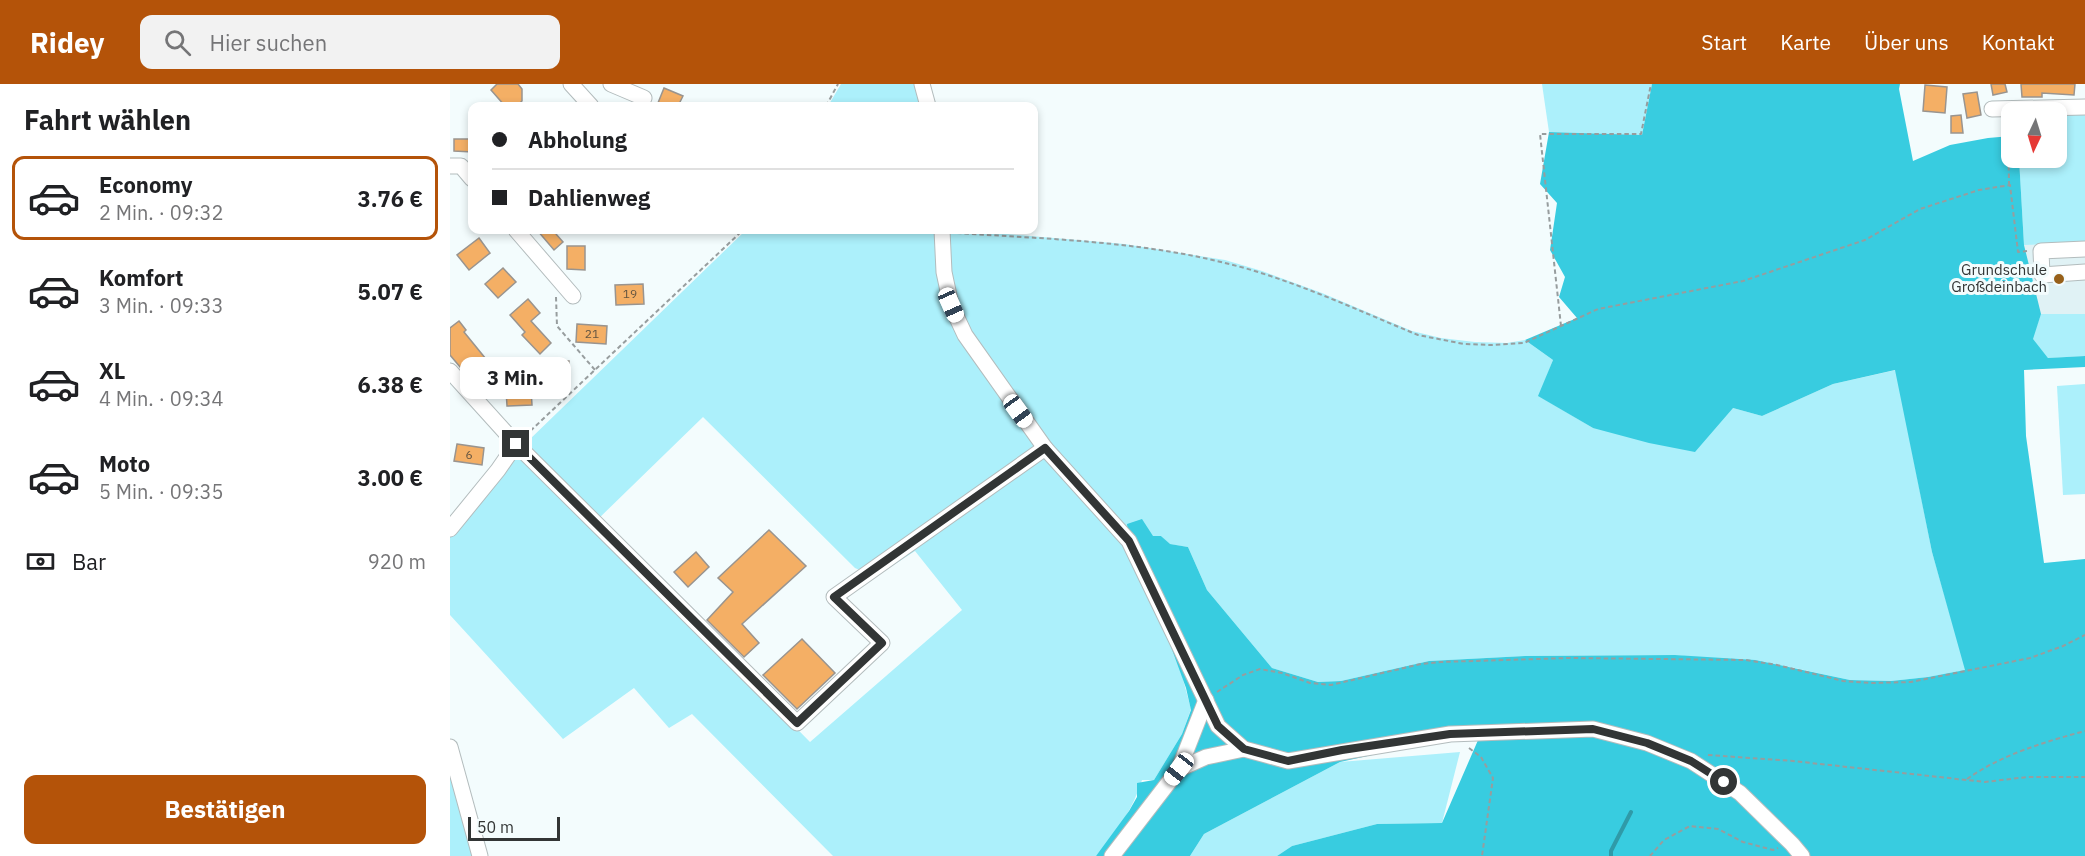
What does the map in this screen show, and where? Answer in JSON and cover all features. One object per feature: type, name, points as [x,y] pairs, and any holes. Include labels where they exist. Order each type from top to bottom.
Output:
[{"type":"street","points":[[571,84],[587,102]]},
{"type":"street","points":[[611,84],[644,96]]},
{"type":"street","points":[[922,84],[927,102]]},
{"type":"street","points":[[2067,107],[2085,107]]},
{"type":"street","points":[[1992,109],[2001,109]]},
{"type":"street","points":[[450,166],[461,166],[468,174]]},
{"type":"street","points":[[519,234],[573,296]]},
{"type":"street","points":[[942,234],[944,272],[951,305],[975,352],[1045,448],[1129,541],[1218,726],[1244,749],[1288,761],[1342,750],[1450,734],[1593,729],[1647,743],[1691,761],[1740,793],[1802,856]]},
{"type":"street","points":[[2085,249],[2041,251],[2042,275],[2085,272]]},
{"type":"street","points":[[450,371],[516,444],[797,723],[882,643],[834,597],[1045,448]]},
{"type":"street","points":[[450,529],[516,444]]},
{"type":"street","points":[[1112,856],[1179,769],[1206,700]]},
{"type":"street","points":[[450,747],[480,856]]},
{"type":"street","points":[[1179,769],[1206,757],[1244,749]]},
{"type":"path","points":[[828,102],[838,84]]},
{"type":"path","points":[[1561,326],[1540,134],[1641,134],[1651,84]]},
{"type":"path","points":[[2010,168],[2018,252]]},
{"type":"path","points":[[982,234],[1114,244],[1194,256],[1273,277],[1428,337],[1482,345],[1524,343],[1598,309],[1743,281],[1865,240],[1920,209],[1979,190],[2010,185]]},
{"type":"path","points":[[516,444],[738,234]]},
{"type":"path","points":[[555,275],[557,326],[595,370]]},
{"type":"path","points":[[1206,700],[1243,675],[1260,669],[1282,673],[1310,683],[1331,685],[1421,664],[1487,659],[1746,660],[1843,681],[1911,682],[2030,658],[2085,635]]},
{"type":"path","points":[[2085,731],[2004,757],[1966,779],[1985,782],[2027,777],[2085,777]]},
{"type":"path","points":[[1450,734],[1481,757],[1492,778],[1482,856]]},
{"type":"path","points":[[1691,761],[1709,755],[1782,760],[1972,780]]},
{"type":"path","points":[[1650,856],[1664,840],[1690,826],[1718,829],[1743,842],[1773,850],[1792,844]]},
{"type":"shaded area","points":[[841,84],[917,84],[923,102],[830,102]]},
{"type":"shaded area","points":[[1542,84],[1652,84],[1642,135],[1549,132]]},
{"type":"shaded area","points":[[1652,84],[1900,84],[1899,89],[1913,161],[1950,145],[2001,137],[2001,168],[2020,168],[2024,245],[2041,314],[2033,339],[2048,358],[2085,356],[2085,367],[2024,370],[2026,436],[2044,563],[2085,559],[2085,856],[1277,856],[1292,846],[1377,824],[1442,823],[1482,731],[1340,762],[1204,834],[1190,856],[1096,856],[1137,797],[1137,783],[1154,780],[1182,734],[1191,710],[1186,688],[1162,622],[1129,541],[1127,524],[1142,519],[1153,536],[1161,536],[1170,544],[1188,547],[1207,590],[1272,668],[1318,682],[1341,681],[1429,661],[1525,656],[1675,655],[1755,660],[1850,680],[1891,681],[1965,670],[1932,552],[1895,370],[1833,384],[1762,416],[1733,408],[1695,452],[1593,428],[1538,396],[1553,360],[1525,340],[1577,318],[1559,297],[1565,277],[1550,250],[1557,203],[1540,184],[1549,132],[1642,135]]},
{"type":"shaded area","points":[[2067,113],[2085,113],[2085,243],[2024,245],[2020,168],[2067,168]]},
{"type":"shaded area","points":[[742,234],[1007,234],[1124,244],[1225,260],[1322,293],[1412,331],[1441,338],[1507,343],[1525,340],[1553,360],[1539,396],[1593,428],[1733,408],[1762,416],[1833,384],[1896,370],[1932,552],[1966,670],[1891,681],[1850,680],[1790,667],[1675,655],[1525,656],[1429,661],[1341,681],[1318,682],[1272,668],[1207,590],[1188,547],[1169,544],[1161,536],[1167,620],[1191,709],[1182,734],[1154,780],[1142,780],[1123,821],[1096,856],[833,856],[692,714],[669,728],[634,688],[563,739],[450,615],[450,535],[527,442]],"holes":[[[703,417],[855,568],[875,577],[915,551],[962,610],[810,742],[594,523]]]},
{"type":"shaded area","name":"Grundschule Großdeinbach","points":[[2085,243],[2085,356],[2048,358],[2024,245]]},
{"type":"shaded area","points":[[2041,314],[2085,314],[2085,356],[2048,358],[2032,339]]},
{"type":"shaded area","points":[[2085,384],[2085,494],[2063,495],[2057,386]]},
{"type":"shaded area","points":[[1460,752],[1442,823],[1377,824],[1292,846],[1277,856],[1190,856],[1204,834],[1340,762]]},
{"type":"shaded area","points":[[450,761],[476,856],[450,856]]},
{"type":"building","points":[[497,84],[518,84],[522,89],[522,101],[502,102],[491,90]]},
{"type":"building","points":[[1991,84],[2005,84],[2007,92],[1993,95]]},
{"type":"building","points":[[2021,84],[2075,84],[2074,95],[2042,93],[2042,97],[2022,97]]},
{"type":"building","points":[[1925,85],[1947,87],[1945,113],[1923,111]]},
{"type":"building","points":[[664,88],[683,96],[680,102],[658,102]]},
{"type":"building","points":[[1977,92],[1981,115],[1967,118],[1963,94]]},
{"type":"building","points":[[1961,115],[1963,133],[1951,133],[1951,116]]},
{"type":"building","points":[[454,139],[468,139],[468,152],[454,151]]},
{"type":"building","points":[[540,234],[556,234],[563,242],[554,250]]},
{"type":"building","points":[[479,238],[490,253],[469,270],[457,255]]},
{"type":"building","points":[[567,246],[585,246],[585,270],[567,269]]},
{"type":"building","points":[[503,268],[516,282],[498,298],[485,284]]},
{"type":"building","points":[[643,284],[644,304],[616,305],[615,285]]},
{"type":"building","points":[[528,299],[540,313],[531,321],[551,343],[540,354],[522,335],[525,332],[510,315]]},
{"type":"building","points":[[459,321],[466,330],[464,332],[503,380],[491,390],[478,375],[471,380],[450,355],[450,328]]},
{"type":"building","points":[[577,324],[607,326],[606,344],[576,342]]},
{"type":"building","points":[[541,361],[569,361],[569,376],[540,376]]},
{"type":"building","points":[[531,389],[532,405],[507,406],[506,390]]},
{"type":"building","points":[[457,444],[484,448],[482,465],[454,461]]},
{"type":"building","points":[[769,530],[806,566],[742,624],[759,643],[744,657],[707,620],[733,592],[718,578]]},
{"type":"building","points":[[696,552],[709,567],[688,587],[674,572]]},
{"type":"building","points":[[802,639],[835,673],[797,709],[763,675]]},
{"type":"waterway","points":[[1611,856],[1611,851],[1631,812]]},
{"type":"place","name":"Grundschule Großdeinbach","points":[[2059,279]]},
{"type":"route","points":[[516,444],[797,723],[882,643],[834,597],[1045,448],[1129,541],[1218,726],[1244,749],[1288,761],[1342,750],[1450,734],[1593,729],[1647,743],[1691,761],[1724,782]]}]
